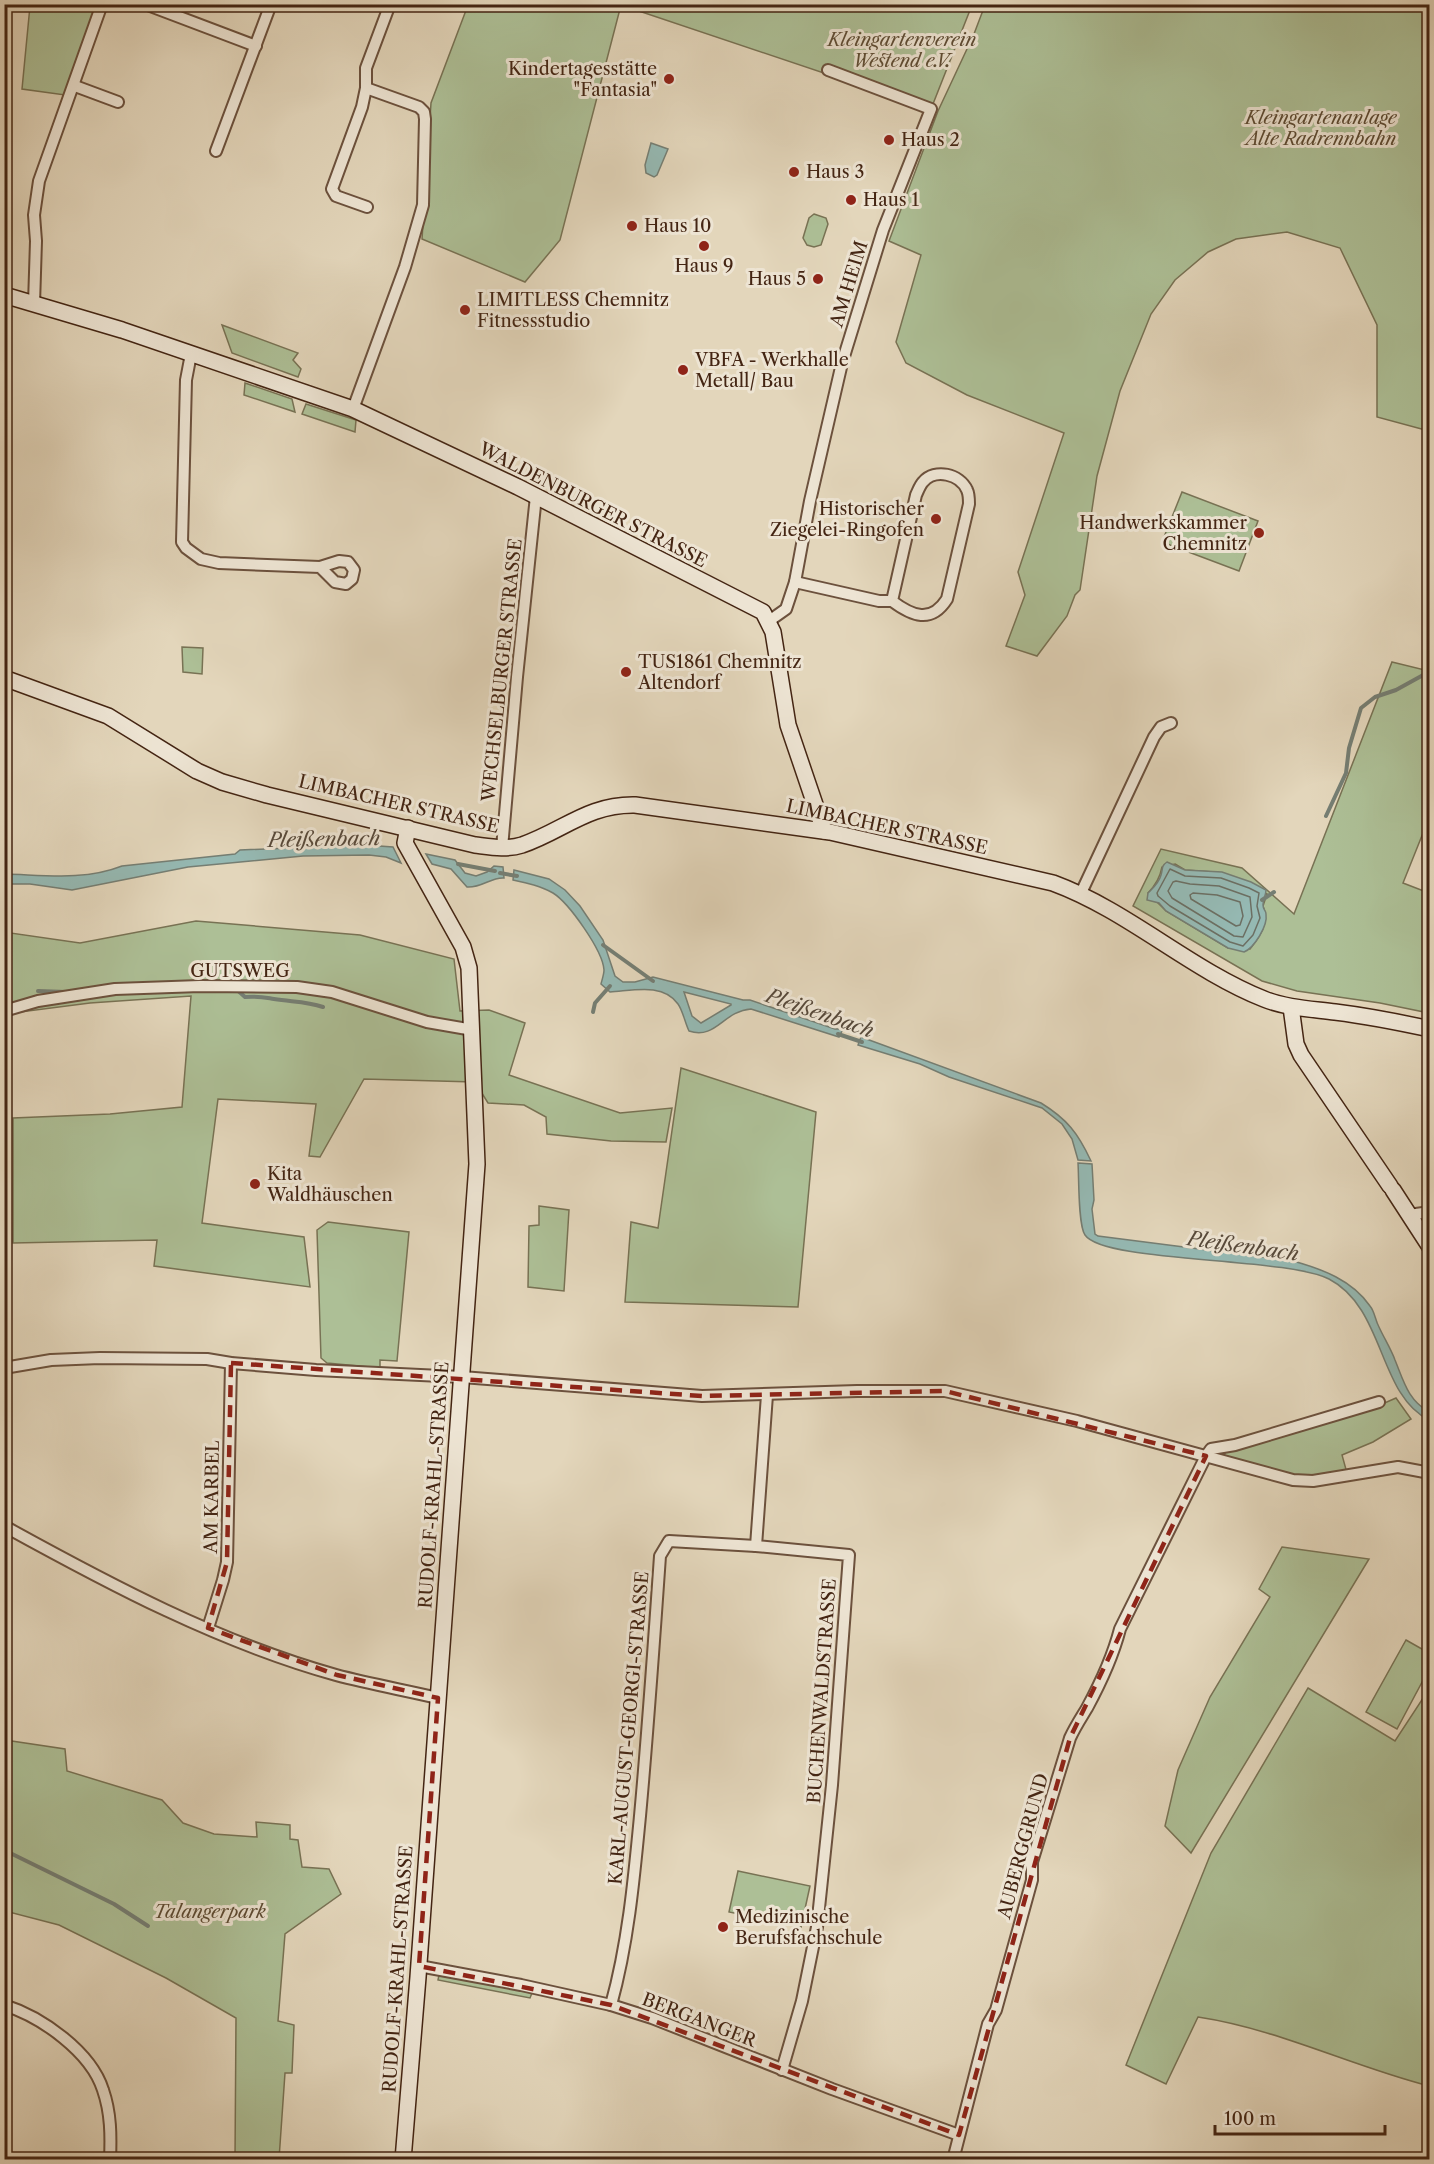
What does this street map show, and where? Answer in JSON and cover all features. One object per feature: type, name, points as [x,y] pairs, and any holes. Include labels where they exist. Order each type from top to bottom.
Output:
[{"type":"street","points":[[34,304],[36,241],[34,215],[39,181],[75,86],[102,4]]},
{"type":"street","points":[[146,4],[256,46]]},
{"type":"street","points":[[216,151],[272,4]]},
{"type":"street","points":[[367,207],[336,196],[332,189],[362,107],[366,88],[366,68],[390,4]]},
{"type":"street","name":"AM HEIM","points":[[769,621],[786,609],[795,582],[810,501],[842,363],[883,230],[932,109],[828,70]]},
{"type":"street","points":[[75,86],[118,102]]},
{"type":"street","points":[[352,409],[405,267],[423,205],[424,112],[419,107],[366,88]]},
{"type":"street","name":"WALDENBURGER STRASSE","points":[[4,296],[191,354],[352,409],[536,496],[763,612],[769,621]]},
{"type":"street","points":[[191,354],[186,380],[182,542],[193,555],[209,561],[320,567]]},
{"type":"street","points":[[795,582],[879,601],[892,600],[905,611],[929,615],[940,610],[947,599],[969,504],[968,490],[958,479],[948,474],[934,475],[923,482],[916,495],[892,600]]},
{"type":"street","name":"WECHSELBURGER STRASSE","points":[[502,848],[536,496]]},
{"type":"street","points":[[769,621],[773,632],[788,725],[824,831]]},
{"type":"street","name":"LIMBACHER STRASSE","points":[[4,678],[108,716],[197,771],[222,782],[406,835],[502,848],[521,845],[604,807],[619,805],[824,831],[980,865],[1053,883],[1081,893],[1228,982],[1265,1000],[1292,1007],[1384,1019],[1430,1029]]},
{"type":"street","points":[[1081,893],[1154,737],[1161,727],[1171,723]]},
{"type":"street","name":"RUDOLF-KRAHL-STRASSE","points":[[403,2160],[477,1164],[469,968],[464,947],[420,869],[406,835]]},
{"type":"street","name":"GUTSWEG","points":[[4,1011],[38,1001],[115,989],[200,986],[297,987],[332,992],[427,1022],[473,1030]]},
{"type":"street","points":[[1292,1007],[1296,1044],[1301,1055],[1430,1247]]},
{"type":"street","points":[[1409,1215],[1430,1212]]},
{"type":"street","points":[[4,1368],[51,1360],[207,1359],[231,1363],[462,1377],[702,1396],[945,1390],[1034,1410],[1266,1474],[1304,1481],[1342,1478],[1398,1467],[1430,1473]]},
{"type":"street","name":"AM KARBEL","points":[[208,1628],[227,1562],[231,1363]]},
{"type":"street","points":[[756,1546],[767,1395]]},
{"type":"street","points":[[1206,1456],[1211,1449],[1235,1445],[1379,1402]]},
{"type":"street","name":"AUBERGGRUND","points":[[954,2159],[988,2024],[996,2010],[1032,1880],[1032,1862],[1070,1738],[1116,1646],[1120,1629],[1206,1456]]},
{"type":"street","points":[[4,1526],[110,1584],[208,1628],[277,1655],[338,1675],[438,1698]]},
{"type":"street","name":"KARL-AUGUST-GEORGI-STRASSE","points":[[611,2006],[633,1893],[660,1556],[669,1541],[756,1546]]},
{"type":"street","name":"BUCHENWALDSTRASSE","points":[[756,1546],[849,1555],[832,1785],[818,1927],[802,2001],[782,2070]]},
{"type":"street","name":"BERGANGER","points":[[419,1966],[521,1985],[652,2018],[782,2070],[959,2135]]},
{"type":"street","points":[[4,2005],[38,2020],[58,2033],[90,2065],[100,2082],[109,2111],[110,2160]]},
{"type":"highlighted area","points":[[231,1363],[702,1396],[945,1391],[1206,1456],[1070,1738],[959,2135],[611,2005],[419,1966],[438,1698],[337,1675],[208,1628],[227,1562]]},
{"type":"green space","points":[[97,5],[65,95],[22,89],[30,6]]},
{"type":"green space","points":[[468,5],[621,5],[560,240],[525,282],[422,239],[431,103]]},
{"type":"green space","name":"Kleingartenverein Westend e.V.","points":[[621,5],[972,5],[931,109]]},
{"type":"green space","name":"Kleingartenanlage Alte Radrennbahn","points":[[985,5],[1429,5],[1429,431],[1377,417],[1377,325],[1340,248],[1287,232],[1236,239],[1208,252],[1175,280],[1151,314],[1120,391],[1097,476],[1080,590],[1075,595],[1067,616],[1037,656],[1006,646],[1025,595],[1018,572],[1064,433],[967,395],[906,363],[896,342],[921,255],[889,241],[938,111]]},
{"type":"green space","points":[[814,214],[826,218],[828,224],[821,245],[814,247],[807,245],[803,238],[809,218]]},
{"type":"green space","points":[[222,325],[298,353],[293,360],[301,369],[298,377],[232,353]]},
{"type":"green space","points":[[245,383],[292,399],[295,412],[244,395]]},
{"type":"green space","points":[[306,404],[356,420],[355,432],[302,414]]},
{"type":"green space","points":[[1182,492],[1258,521],[1239,571],[1162,542]]},
{"type":"green space","points":[[182,647],[203,648],[202,674],[183,672]]},
{"type":"green space","points":[[1392,662],[1429,671],[1429,818],[1403,883],[1429,893],[1429,1013],[1380,1003],[1297,991],[1262,981],[1133,906],[1161,849],[1242,868],[1294,914]],"holes":[[[1175,864],[1185,870],[1214,872],[1267,894],[1263,906],[1265,923],[1250,949],[1228,948],[1166,911],[1148,893],[1157,881],[1162,867]]]},
{"type":"green space","points":[[196,921],[360,935],[454,959],[460,1011],[489,1010],[525,1023],[509,1075],[620,1113],[672,1108],[666,1142],[611,1141],[547,1134],[546,1117],[524,1105],[488,1103],[475,1082],[364,1079],[320,1157],[309,1156],[316,1104],[218,1099],[202,1223],[304,1237],[310,1287],[154,1266],[157,1240],[13,1243],[13,1118],[110,1114],[182,1107],[191,996],[90,1003],[5,1014],[4,932],[80,943]]},
{"type":"green space","points":[[681,1068],[816,1112],[798,1307],[625,1302],[631,1222],[658,1228]]},
{"type":"green space","points":[[539,1206],[569,1210],[564,1291],[528,1287],[529,1226],[539,1225]]},
{"type":"green space","points":[[328,1222],[409,1232],[397,1361],[380,1360],[380,1368],[327,1363],[321,1358],[317,1230]]},
{"type":"green space","points":[[1396,1398],[1411,1419],[1373,1442],[1342,1455],[1347,1473],[1309,1478],[1282,1475],[1223,1458],[1226,1451],[1380,1405]]},
{"type":"green space","points":[[1282,1547],[1369,1559],[1191,1853],[1165,1826],[1178,1770],[1210,1697],[1270,1597],[1259,1589]]},
{"type":"green space","points":[[1406,1640],[1429,1653],[1429,1669],[1397,1729],[1366,1712]]},
{"type":"green space","points":[[1308,1688],[1395,1741],[1429,1689],[1429,2086],[1257,2030],[1198,2017],[1166,2084],[1126,2065],[1211,1853]]},
{"type":"green space","name":"Talangerpark","points":[[5,1740],[65,1749],[67,1771],[162,1800],[183,1823],[214,1834],[257,1837],[256,1822],[290,1825],[290,1839],[298,1840],[302,1867],[329,1869],[341,1894],[285,1934],[278,2021],[294,2025],[292,2073],[285,2073],[279,2159],[235,2159],[236,2018],[166,1978],[59,1925],[5,1911]]},
{"type":"green space","points":[[738,1871],[810,1886],[801,1927],[729,1912]]},
{"type":"green space","points":[[439,1975],[532,1993],[530,1998],[438,1980]]},
{"type":"water","points":[[651,143],[668,149],[654,177],[646,173],[645,165]]},
{"type":"water","points":[[365,845],[393,847],[401,863],[386,857],[369,855],[303,856],[188,867],[72,890],[30,884],[5,884],[5,874],[49,876],[93,874],[122,866],[235,854],[240,850]]},
{"type":"water","points":[[426,854],[455,860],[465,873],[476,876],[487,872],[494,866],[503,867],[504,878],[467,887],[451,869],[432,864]]},
{"type":"water","points":[[1167,862],[1185,870],[1222,872],[1266,890],[1263,905],[1266,912],[1265,924],[1260,936],[1248,950],[1244,952],[1228,948],[1166,911],[1159,903],[1147,900],[1148,893],[1156,885],[1163,866]]},
{"type":"water","points":[[514,870],[549,879],[565,890],[580,906],[603,940],[615,976],[623,982],[635,982],[653,977],[750,1000],[835,1029],[843,1029],[839,1037],[751,1009],[733,1015],[706,1032],[689,1031],[678,1004],[664,993],[646,989],[610,992],[601,984],[604,970],[598,951],[568,907],[553,893],[513,880]],"holes":[[[684,992],[731,1004],[701,1023],[692,1016]]]},
{"type":"water","points":[[861,1037],[1041,1103],[1071,1128],[1091,1161],[1078,1160],[1072,1139],[1062,1124],[1042,1108],[949,1077],[920,1064],[858,1045]]},
{"type":"water","points":[[1078,1163],[1092,1164],[1094,1200],[1092,1209],[1095,1234],[1098,1236],[1293,1261],[1345,1282],[1372,1308],[1411,1396],[1429,1412],[1429,1420],[1412,1408],[1400,1392],[1372,1330],[1361,1310],[1347,1292],[1329,1279],[1307,1272],[1125,1251],[1099,1244],[1085,1235],[1083,1230]]},
{"type":"waterway","points":[[1326,816],[1346,773],[1349,748],[1361,708],[1375,697],[1396,690],[1425,674],[1430,674]]},
{"type":"waterway","points":[[458,864],[495,871]]},
{"type":"waterway","name":"Pleißenbach","points":[[500,873],[517,876]]},
{"type":"waterway","points":[[1262,900],[1274,892]]},
{"type":"waterway","points":[[603,945],[653,981]]},
{"type":"waterway","points":[[593,1012],[595,1003],[610,986]]},
{"type":"waterway","points":[[236,989],[245,997],[263,997],[323,1007]]},
{"type":"waterway","points":[[38,991],[66,992]]},
{"type":"waterway","name":"Pleißenbach","points":[[838,1034],[862,1042]]},
{"type":"waterway","points":[[4,1850],[114,1904],[148,1926]]},
{"type":"place","name":"Kindertagesstätte \"Fantasia\"","points":[[669,79]]},
{"type":"place","name":"Haus 2","points":[[889,140]]},
{"type":"place","name":"Haus 3","points":[[794,172]]},
{"type":"place","name":"Haus 1","points":[[851,200]]},
{"type":"place","name":"Haus 10","points":[[632,226]]},
{"type":"place","name":"Haus 9","points":[[704,246]]},
{"type":"place","name":"Haus 5","points":[[818,279]]},
{"type":"place","name":"LIMITLESS Chemnitz Fitnessstudio","points":[[465,310]]},
{"type":"place","name":"VBFA - Werkhalle Metall/ Bau","points":[[683,370]]},
{"type":"place","name":"Historischer Ziegelei-Ringofen","points":[[936,519]]},
{"type":"place","name":"Handwerkskammer Chemnitz","points":[[1259,533]]},
{"type":"place","name":"TUS1861 Chemnitz Altendorf","points":[[626,672]]},
{"type":"place","name":"Kita Waldhäuschen","points":[[255,1184]]},
{"type":"place","name":"Medizinische Berufsfachschule","points":[[723,1927]]}]
